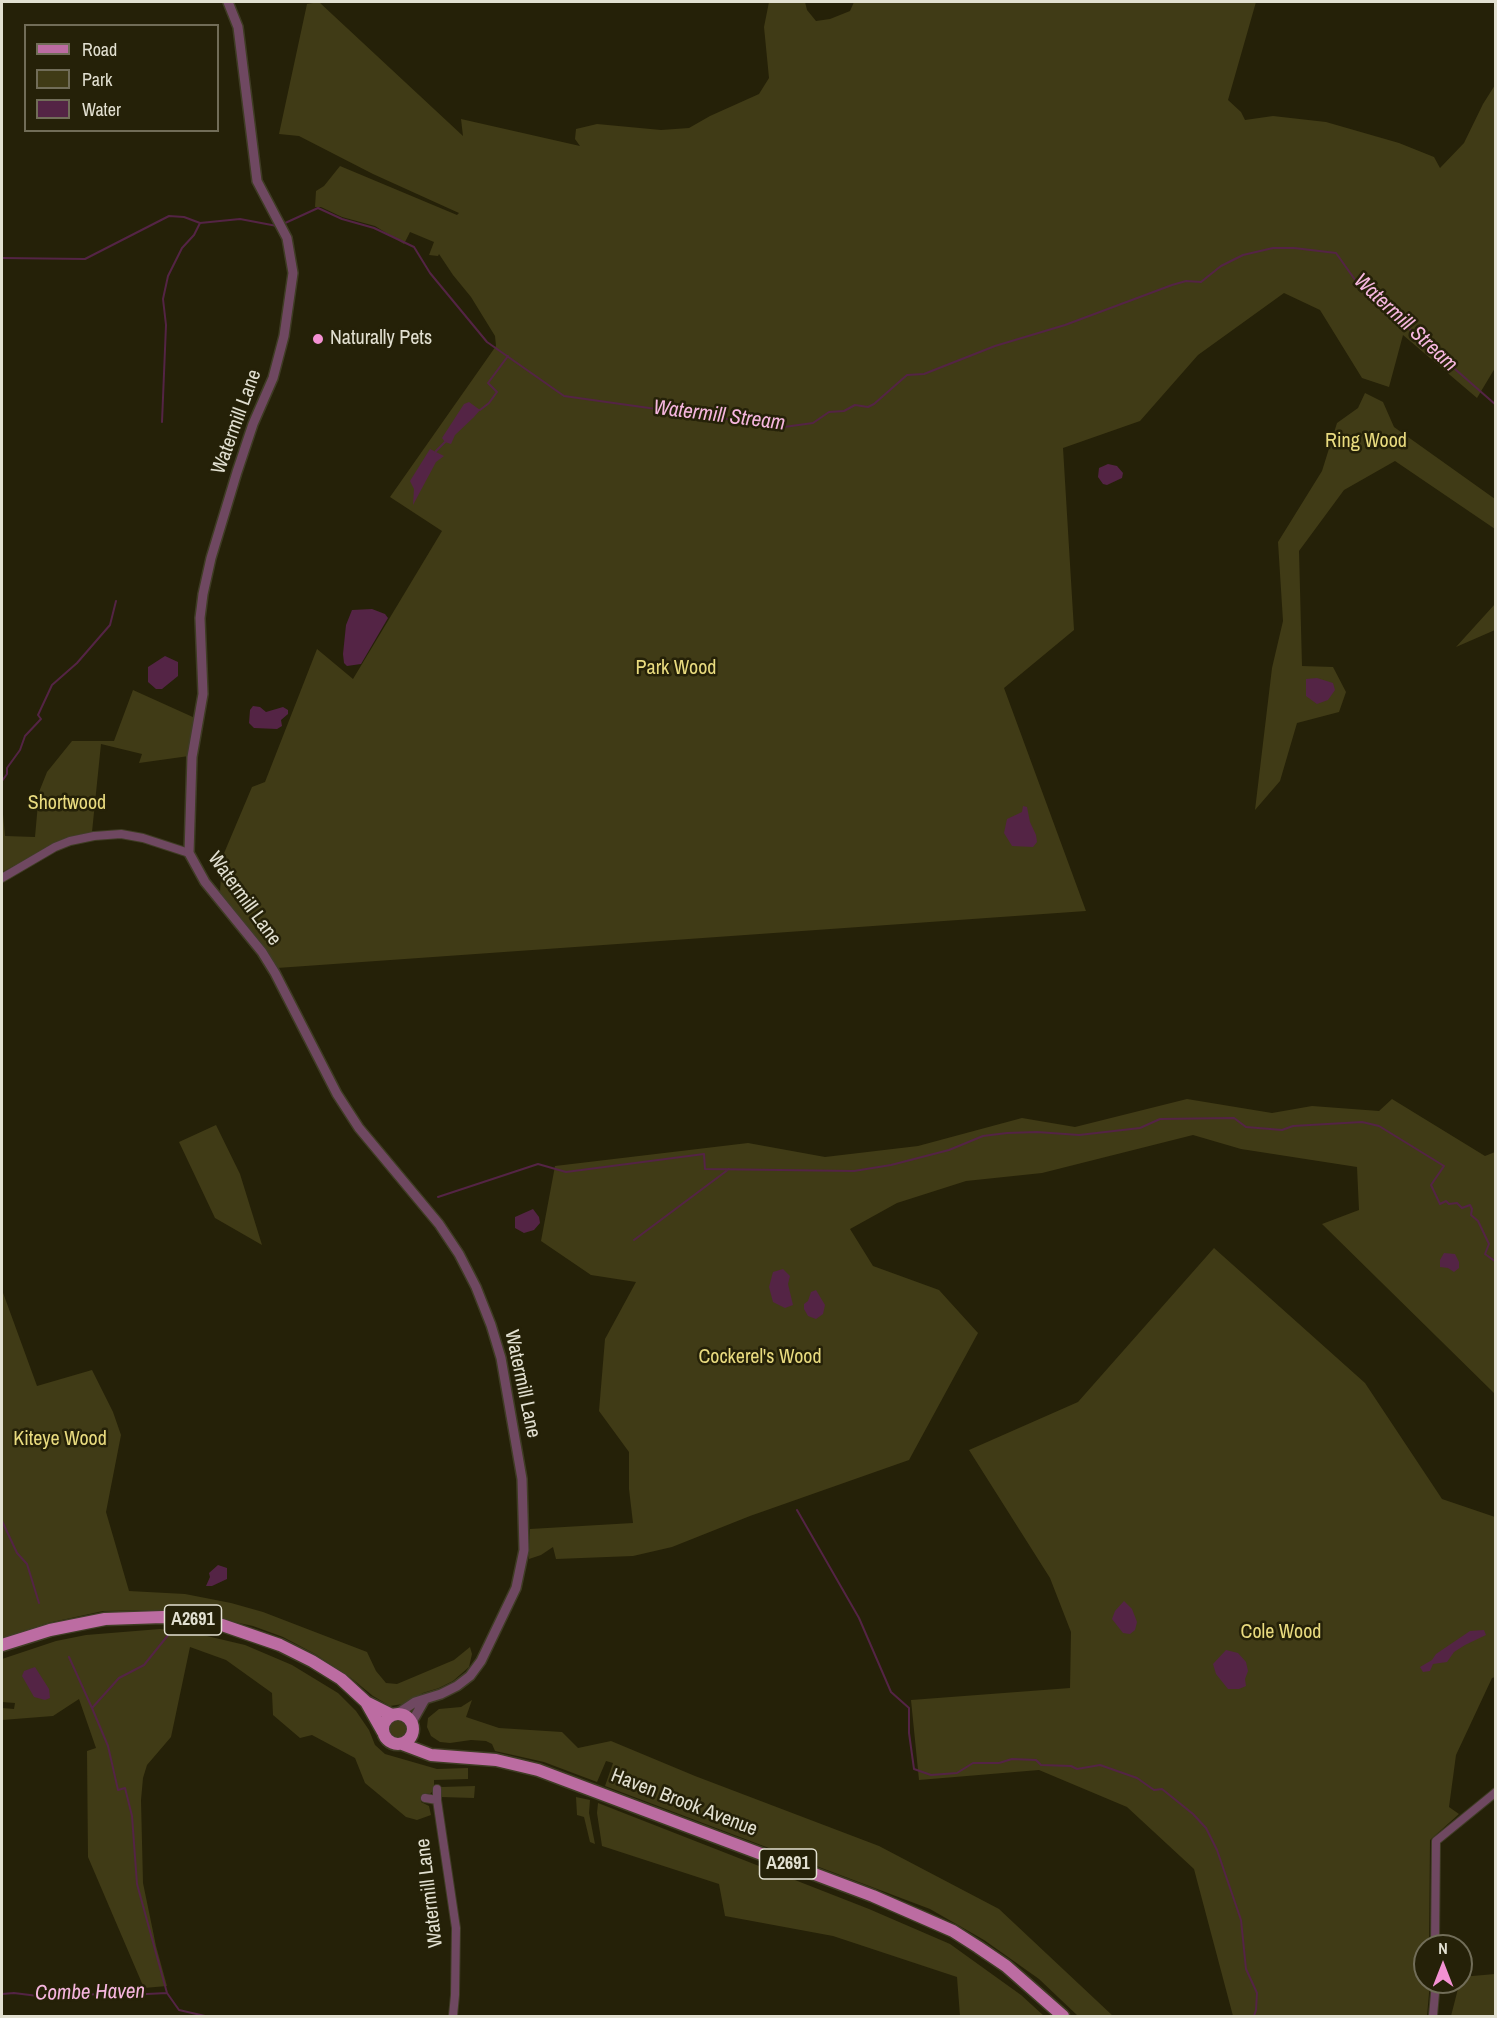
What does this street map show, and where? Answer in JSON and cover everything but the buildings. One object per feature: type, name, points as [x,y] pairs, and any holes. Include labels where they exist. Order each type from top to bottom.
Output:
[{"type":"main road","name":"A2691","points":[[2,1646],[50,1630],[105,1619],[163,1617],[222,1625],[280,1645],[312,1660],[341,1679],[366,1702],[383,1732]]},
{"type":"main road","name":"A2691","points":[[366,1702],[394,1714]]},
{"type":"main road","points":[[412,1727],[410,1739],[402,1744],[390,1742],[383,1732],[385,1721],[394,1714],[405,1716],[431,1755]]},
{"type":"main road","name":"Haven Brook Avenue","points":[[402,1744],[431,1755],[489,1759],[538,1770],[873,1896],[953,1931],[1006,1966],[1063,2016]]},
{"type":"street","name":"Watermill Lane","points":[[228,2],[238,27],[257,181],[287,238],[293,273],[284,336],[273,378],[253,424],[237,472],[211,558],[201,606],[202,694],[192,757],[189,853],[205,882],[262,952],[275,973],[337,1094],[359,1128],[439,1224],[459,1254],[476,1287],[501,1358],[522,1479],[524,1550],[516,1588],[482,1661],[470,1676],[457,1686],[416,1702],[394,1714]]},
{"type":"street","points":[[2,878],[55,847],[93,836],[121,834],[143,838],[189,853]]},
{"type":"street","points":[[412,1727],[425,1699]]},
{"type":"street","name":"Watermill Lane","points":[[437,1789],[456,1928],[453,2016]]},
{"type":"street","points":[[1434,1934],[1436,1841],[1496,1792]]},
{"type":"street","points":[[426,1798],[437,1800]]},
{"type":"street","points":[[1433,2016],[1435,1994]]},
{"type":"green space","name":"Park Wood","points":[[319,2],[463,136],[461,119],[580,146],[575,139],[576,129],[597,124],[661,130],[689,128],[759,94],[769,78],[764,27],[769,2],[805,2],[807,10],[816,21],[830,19],[850,11],[854,2],[1256,2],[1228,100],[1241,112],[1245,120],[1273,116],[1326,122],[1399,143],[1434,157],[1440,168],[1464,143],[1495,85],[1495,368],[1477,398],[1403,335],[1389,387],[1362,378],[1320,310],[1284,293],[1198,355],[1140,421],[1063,448],[1074,630],[1004,688],[1086,911],[277,968],[262,944],[220,892],[222,858],[252,787],[265,782],[317,649],[353,679],[442,531],[390,497],[496,346],[495,336],[471,297],[439,254],[438,256],[429,255],[434,242],[410,232],[404,244],[375,226],[342,217],[321,207],[315,207],[316,191],[324,186],[340,166],[457,215],[459,213],[373,174],[299,136],[279,134],[307,4]]},
{"type":"green space","name":"Ring Wood","points":[[1365,393],[1383,402],[1394,427],[1495,499],[1495,529],[1395,461],[1344,490],[1299,551],[1302,666],[1333,667],[1346,692],[1339,712],[1297,723],[1280,781],[1255,810],[1272,668],[1283,621],[1278,542],[1322,471],[1337,423],[1358,408]]},
{"type":"green space","points":[[1495,604],[1495,630],[1456,647]]},
{"type":"green space","name":"Shortwood","points":[[133,690],[195,718],[189,756],[139,763],[142,754],[101,744],[92,832],[70,838],[2,872],[2,803],[5,836],[35,837],[39,792],[47,772],[72,741],[114,741]]},
{"type":"green space","name":"Cockerel's Wood","points":[[1187,1099],[1272,1113],[1312,1106],[1379,1111],[1392,1099],[1485,1156],[1495,1152],[1495,1394],[1322,1224],[1359,1210],[1357,1167],[1241,1149],[1193,1135],[1042,1173],[966,1181],[897,1203],[850,1229],[873,1266],[939,1290],[978,1333],[909,1460],[750,1516],[672,1547],[633,1556],[556,1559],[553,1547],[529,1559],[530,1529],[633,1523],[629,1489],[629,1452],[599,1411],[605,1339],[636,1282],[591,1275],[541,1241],[555,1166],[748,1143],[825,1157],[918,1146],[1022,1118],[1075,1127]]},
{"type":"green space","points":[[216,1125],[240,1174],[262,1245],[215,1218],[179,1142]]},
{"type":"green space","name":"Cole Wood","points":[[1214,1248],[1365,1383],[1442,1499],[1495,1517],[1495,1677],[1492,1678],[1456,1755],[1449,1807],[1459,1814],[1430,1840],[1429,1934],[1413,1934],[1413,1994],[1429,1994],[1427,2016],[1233,2016],[1194,1869],[1127,1807],[1039,1770],[919,1780],[911,1700],[1070,1688],[1071,1632],[1050,1578],[969,1450],[1078,1402]]},
{"type":"green space","name":"Kiteye Wood","points":[[2,1290],[37,1386],[92,1370],[113,1412],[121,1435],[106,1512],[129,1591],[185,1594],[263,1612],[367,1652],[376,1671],[386,1683],[397,1684],[454,1660],[470,1647],[472,1654],[469,1667],[453,1681],[439,1688],[423,1693],[403,1704],[390,1706],[315,1654],[283,1637],[253,1626],[193,1613],[162,1610],[103,1611],[48,1623],[2,1638]]},
{"type":"green space","points":[[160,1629],[190,1632],[245,1645],[292,1665],[338,1693],[356,1711],[369,1730],[375,1745],[385,1754],[437,1769],[468,1768],[468,1779],[434,1780],[434,1790],[430,1794],[424,1793],[421,1802],[429,1806],[431,1815],[417,1820],[406,1817],[365,1783],[355,1758],[312,1735],[300,1738],[273,1715],[272,1693],[226,1660],[190,1647],[171,1737],[147,1765],[143,1778],[141,1800],[143,1883],[167,1986],[144,1988],[88,1857],[87,1751],[96,1748],[79,1699],[53,1716],[2,1720],[2,1708],[14,1709],[15,1703],[2,1702],[2,1659],[56,1641],[86,1635]]},
{"type":"green space","points":[[472,1700],[466,1717],[499,1728],[562,1732],[578,1748],[611,1741],[695,1776],[879,1846],[999,1909],[1113,2016],[1078,2016],[1039,1979],[984,1940],[930,1909],[605,1786],[613,1763],[606,1761],[597,1782],[544,1762],[495,1751],[492,1744],[486,1741],[471,1740],[450,1743],[440,1742],[431,1736],[427,1727],[428,1718],[439,1709],[461,1707]]},
{"type":"green space","points":[[398,1718],[406,1721],[409,1729],[406,1737],[398,1740],[390,1737],[387,1729],[390,1721]]},
{"type":"green space","points":[[475,1786],[474,1798],[441,1797],[441,1787]]},
{"type":"green space","points":[[576,1797],[590,1800],[589,1813],[595,1844],[590,1842],[584,1817],[577,1815]]},
{"type":"green space","points":[[598,1803],[869,1909],[950,1944],[1021,1995],[1044,2016],[960,2016],[957,1977],[833,1936],[725,1916],[719,1884],[602,1846],[597,1813]]},
{"type":"green space","points":[[1495,1974],[1495,2016],[1451,2016],[1457,1994],[1473,1994],[1473,1976]]},
{"type":"water","points":[[469,402],[480,410],[455,435],[451,444],[445,442],[442,438],[464,404]]},
{"type":"water","points":[[430,449],[444,456],[436,462],[413,505],[414,489],[410,481]]},
{"type":"water","points":[[1108,464],[1117,466],[1123,473],[1122,478],[1107,485],[1103,484],[1098,477],[1099,468]]},
{"type":"water","points":[[372,609],[385,614],[388,618],[361,664],[347,666],[344,663],[343,654],[346,625],[352,610]]},
{"type":"water","points":[[165,656],[178,662],[178,676],[162,689],[156,689],[148,682],[148,667]]},
{"type":"water","points":[[1317,678],[1333,683],[1335,690],[1328,700],[1317,704],[1306,696],[1306,679]]},
{"type":"water","points":[[253,706],[260,707],[266,712],[283,707],[288,710],[288,714],[281,720],[282,726],[277,729],[254,728],[249,723],[250,710]]},
{"type":"water","points":[[1023,806],[1027,807],[1036,835],[1037,842],[1033,847],[1012,846],[1004,833],[1007,819],[1022,812]]},
{"type":"water","points":[[533,1209],[540,1223],[534,1230],[524,1233],[515,1228],[515,1217]]},
{"type":"water","points":[[1444,1253],[1455,1254],[1459,1268],[1454,1272],[1440,1267],[1440,1260]]},
{"type":"water","points":[[783,1269],[790,1276],[788,1284],[793,1305],[785,1308],[773,1302],[769,1287],[773,1272]]},
{"type":"water","points":[[816,1290],[825,1305],[823,1314],[816,1319],[808,1316],[804,1304],[808,1301],[811,1292]]},
{"type":"water","points":[[218,1565],[227,1568],[227,1579],[212,1586],[206,1586],[210,1577],[209,1573]]},
{"type":"water","points":[[1124,1601],[1132,1609],[1137,1622],[1135,1630],[1130,1634],[1123,1633],[1112,1619],[1115,1611]]},
{"type":"water","points":[[1484,1630],[1486,1635],[1454,1652],[1447,1662],[1433,1664],[1430,1671],[1423,1672],[1420,1667],[1432,1660],[1436,1654],[1470,1631]]},
{"type":"water","points":[[1226,1650],[1238,1653],[1246,1662],[1248,1671],[1245,1679],[1246,1686],[1239,1689],[1228,1689],[1216,1674],[1213,1664]]},
{"type":"water","points":[[35,1667],[49,1689],[50,1698],[45,1700],[34,1697],[22,1676],[24,1671]]},
{"type":"waterway","name":"Watermill Stream","points":[[283,224],[318,208],[342,219],[374,228],[414,247],[430,273],[487,342],[564,396],[784,427],[813,423],[829,412],[844,411],[855,405],[868,407],[874,404],[907,375],[924,374],[995,346],[1065,325],[1172,285],[1186,281],[1201,282],[1221,266],[1243,255],[1273,248],[1294,248],[1336,253],[1358,284],[1496,405]]},
{"type":"waterway","name":"Watermill Stream","points":[[2,258],[85,259],[169,216],[184,217],[200,223],[240,219],[277,226]]},
{"type":"waterway","points":[[162,422],[166,325],[163,299],[168,276],[182,248],[194,235],[200,223]]},
{"type":"waterway","points":[[480,410],[497,392],[488,383],[508,356]]},
{"type":"waterway","points":[[436,451],[445,442]]},
{"type":"waterway","points":[[2,781],[7,774],[7,768],[20,750],[25,736],[41,719],[38,715],[52,685],[77,663],[110,625],[116,601]]},
{"type":"waterway","points":[[2,826],[2,869]]},
{"type":"waterway","points":[[438,1197],[538,1164],[566,1172],[704,1154],[705,1169],[854,1171],[891,1165],[949,1150],[983,1136],[1007,1133],[1037,1132],[1079,1135],[1140,1128],[1160,1119],[1234,1118],[1246,1127],[1282,1130],[1293,1126],[1362,1122],[1379,1126],[1444,1166],[1431,1185],[1440,1204],[1446,1201],[1449,1204],[1457,1203],[1462,1208],[1470,1205],[1471,1215],[1478,1221],[1489,1244],[1485,1254],[1496,1262]]},
{"type":"waterway","points":[[634,1240],[729,1169]]},
{"type":"waterway","points":[[797,1510],[859,1618],[891,1692],[909,1708],[909,1733],[914,1769],[931,1775],[957,1773],[973,1763],[999,1763],[1012,1759],[1036,1760],[1041,1765],[1071,1766],[1077,1769],[1100,1765],[1137,1778],[1154,1790],[1162,1789],[1193,1814],[1206,1828],[1217,1850],[1241,1920],[1246,1969],[1257,1993],[1254,2016]]},
{"type":"waterway","points":[[2,1521],[17,1553],[27,1564],[39,1603]]},
{"type":"waterway","points":[[167,1993],[137,1884],[132,1816],[125,1788],[118,1790],[108,1746],[92,1708],[119,1678],[144,1665],[169,1634]]},
{"type":"waterway","points":[[69,1657],[92,1708]]},
{"type":"waterway","name":"Combe Haven","points":[[2,1994],[38,1996],[167,1993],[179,2010],[205,2016]]},
{"type":"place","name":"Naturally Pets","points":[[318,339]]}]
